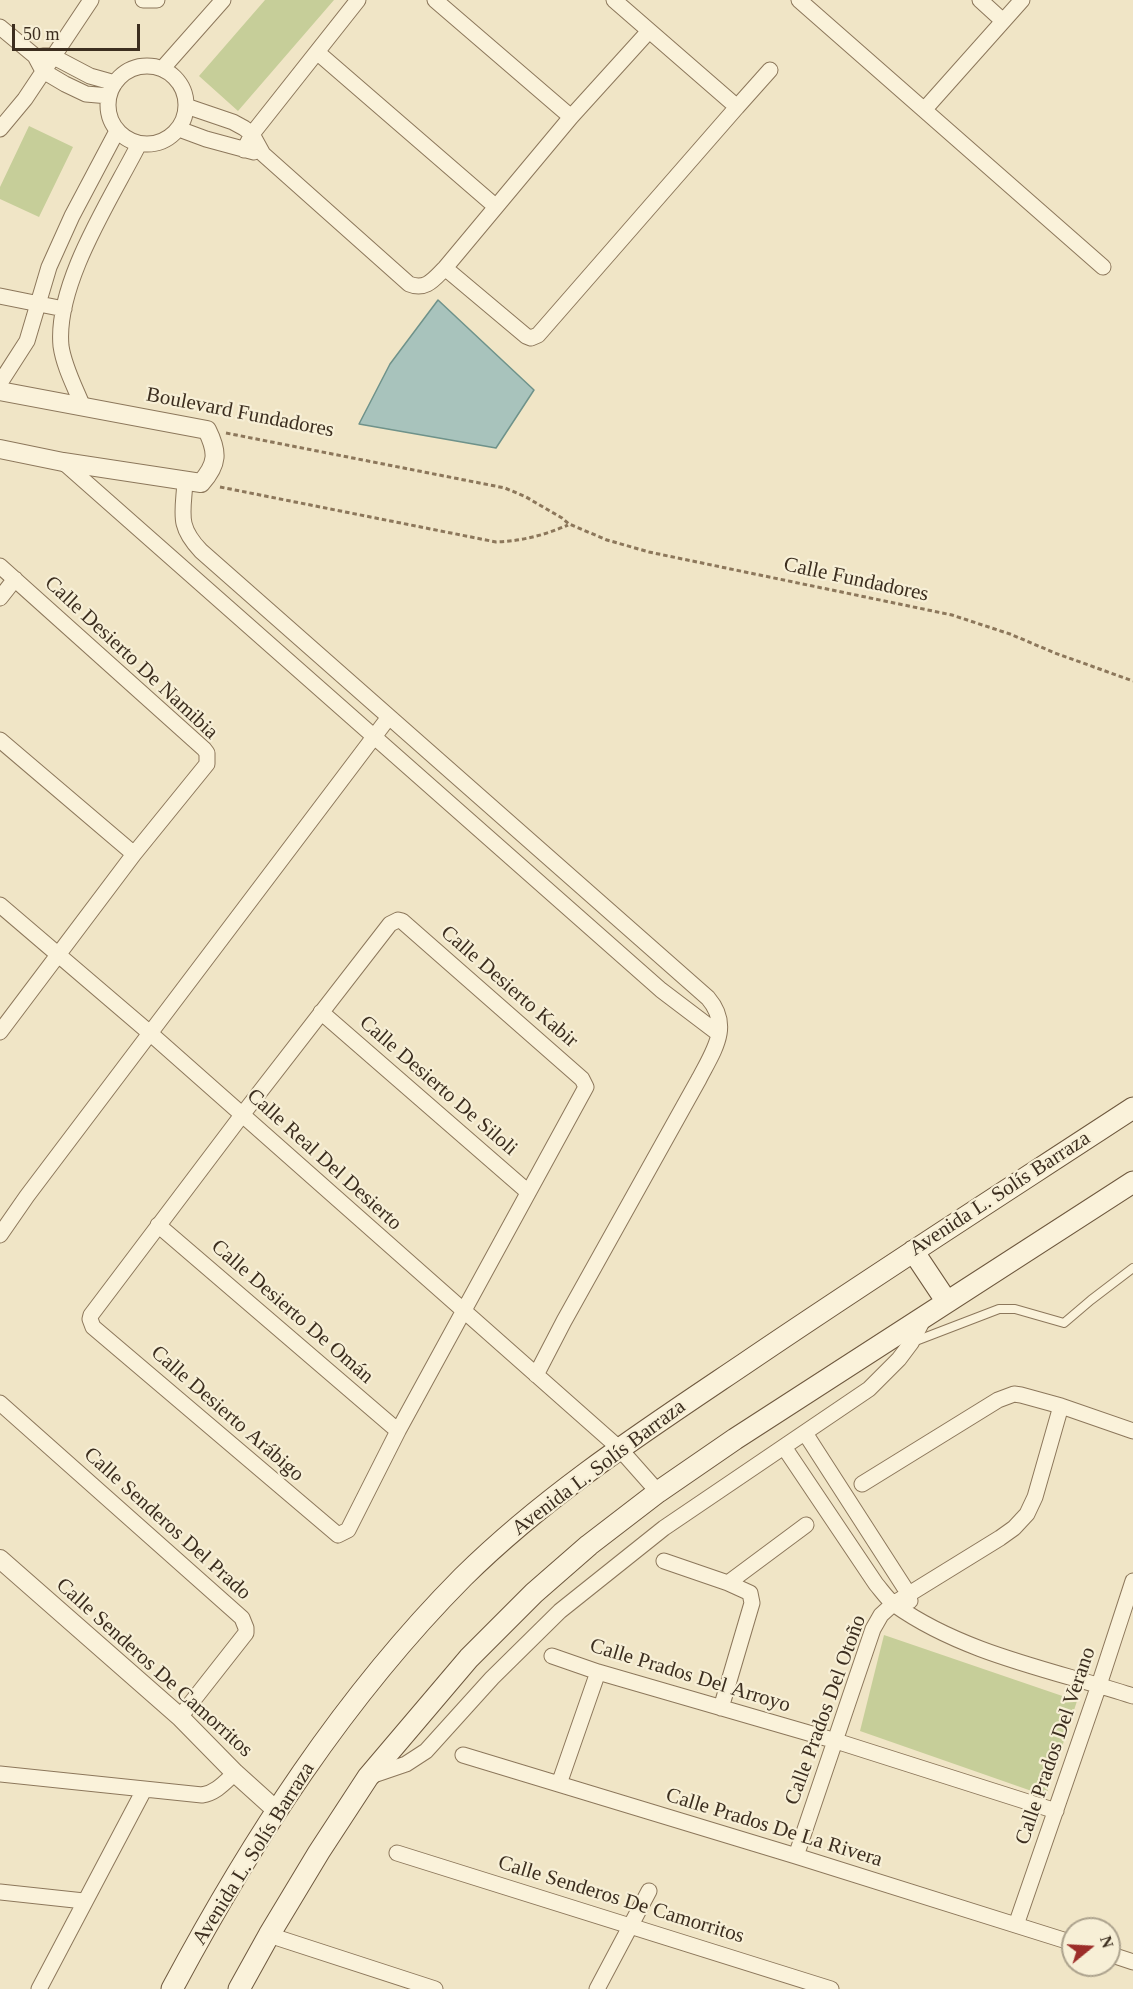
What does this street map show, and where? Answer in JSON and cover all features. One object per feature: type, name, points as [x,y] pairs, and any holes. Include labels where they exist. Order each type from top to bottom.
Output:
[{"type":"main road","name":"Avenida L. Solís Barraza","points":[[172,1989],[191,1952],[276,1810],[361,1694],[415,1629],[456,1585],[539,1508],[619,1448],[913,1251],[1133,1108]]},
{"type":"main road","points":[[239,1989],[269,1935],[368,1777],[469,1658],[534,1593],[589,1545],[658,1492],[735,1439],[1133,1182]]},
{"type":"main road","points":[[913,1251],[947,1302]]},
{"type":"street","points":[[0,129],[25,99],[91,0]]},
{"type":"street","points":[[143,0],[157,0]]},
{"type":"street","points":[[162,69],[223,0]]},
{"type":"street","points":[[244,150],[252,134],[358,0]]},
{"type":"street","points":[[435,0],[571,117]]},
{"type":"street","points":[[614,0],[737,107]]},
{"type":"street","points":[[799,0],[1103,267]]},
{"type":"street","points":[[980,0],[1004,21]]},
{"type":"street","points":[[924,110],[1022,0]]},
{"type":"street","points":[[0,27],[36,56],[43,71],[64,84],[86,94],[112,89]]},
{"type":"street","points":[[186,106],[233,122],[252,134],[262,154],[410,284],[417,287],[426,285],[445,268],[571,117],[649,31]]},
{"type":"street","points":[[317,52],[495,206]]},
{"type":"street","points":[[36,56],[52,56],[112,89]]},
{"type":"street","points":[[149,66],[162,69],[180,83],[185,94],[184,118],[179,129],[168,139],[154,144],[140,144],[127,140],[110,120],[108,108],[112,89],[124,73],[136,68],[149,66]]},
{"type":"street","points":[[445,268],[526,336],[531,338],[538,335],[770,70]]},
{"type":"street","points":[[179,129],[262,154]]},
{"type":"street","points":[[0,383],[27,341],[49,267],[72,216],[117,131]]},
{"type":"street","points":[[83,406],[66,366],[62,349],[60,331],[64,309],[85,248],[140,144]]},
{"type":"street","points":[[0,297],[64,309]]},
{"type":"street","name":"Boulevard Fundadores","points":[[0,391],[207,430]]},
{"type":"street","points":[[207,430],[213,442],[214,461],[212,469],[193,483],[183,522],[189,539],[708,998],[716,1007],[719,1015],[719,1034],[706,1066],[536,1375]]},
{"type":"street","points":[[0,449],[63,462],[193,483]]},
{"type":"street","points":[[63,462],[661,990],[719,1034]]},
{"type":"street","name":"Calle Desierto De Namibia","points":[[0,566],[207,753],[207,764],[134,854],[0,1032]]},
{"type":"street","name":"Calle Desierto De Namibia","points":[[0,598],[15,579]]},
{"type":"street","points":[[0,1235],[33,1188],[389,717]]},
{"type":"street","points":[[0,740],[134,854]]},
{"type":"street","name":"Calle Real Del Desierto","points":[[0,905],[151,1034],[619,1448],[658,1492]]},
{"type":"street","name":"Calle Desierto Kabir","points":[[242,1115],[390,924],[398,920],[585,1083],[585,1090],[463,1311]]},
{"type":"street","name":"Calle Desierto De Siloli","points":[[321,1012],[528,1192]]},
{"type":"street","name":"Calle Desierto Arábigo","points":[[242,1115],[91,1315],[91,1324],[334,1533],[342,1534],[348,1530],[463,1311]]},
{"type":"street","name":"Calle Desierto De Omán","points":[[158,1225],[398,1431]]},
{"type":"street","points":[[368,1777],[406,1764],[426,1751],[499,1671],[560,1611],[664,1528],[869,1389],[888,1372],[911,1343],[926,1316]]},
{"type":"street","points":[[862,1484],[1006,1396],[1021,1395],[1061,1406],[1133,1431]]},
{"type":"street","name":"Calle Senderos Del Prado","points":[[0,1404],[245,1623],[246,1633],[180,1717]]},
{"type":"street","name":"Calle Prados Del Otoño","points":[[796,1856],[873,1629],[881,1615],[908,1593],[1000,1538],[1014,1528],[1027,1514],[1035,1497],[1061,1406]]},
{"type":"street","points":[[805,1433],[908,1593],[914,1616]]},
{"type":"street","points":[[784,1447],[876,1584],[893,1604],[953,1637],[992,1653],[1133,1696]]},
{"type":"street","points":[[728,1582],[806,1525]]},
{"type":"street","name":"Calle Senderos De Camorritos","points":[[0,1559],[180,1717],[235,1773],[276,1810]]},
{"type":"street","points":[[664,1561],[728,1582],[750,1593],[752,1603],[721,1708]]},
{"type":"street","name":"Calle Prados Del Verano","points":[[1016,1925],[1133,1581]]},
{"type":"street","name":"Calle Prados Del Arroyo","points":[[552,1656],[598,1672],[836,1741],[1056,1811]]},
{"type":"street","points":[[559,1784],[598,1672]]},
{"type":"street","name":"Calle Prados De La Rivera","points":[[463,1755],[1061,1939]]},
{"type":"street","points":[[0,1774],[202,1795],[210,1794],[235,1773]]},
{"type":"street","points":[[39,1989],[144,1790]]},
{"type":"street","name":"Calle Senderos De Camorritos","points":[[397,1853],[831,1989]]},
{"type":"street","points":[[597,1989],[649,1891]]},
{"type":"street","points":[[0,1892],[84,1901]]},
{"type":"street","points":[[269,1935],[435,1989]]},
{"type":"lane","points":[[911,1343],[999,1309],[1016,1309],[1064,1323],[1133,1268]]},
{"type":"path","name":"Boulevard Fundadores","points":[[207,430],[505,488],[526,497],[569,524]]},
{"type":"path","points":[[193,483],[496,542],[548,534],[569,524]]},
{"type":"path","name":"Calle Fundadores","points":[[569,524],[607,540],[649,552],[952,615],[1011,634],[1133,681]]},
{"type":"green space","points":[[265,0],[334,0],[238,111],[199,76]]},
{"type":"green space","points":[[29,126],[73,147],[39,217],[0,199],[0,187]]},
{"type":"green space","points":[[884,1635],[1077,1701],[1046,1796],[860,1731]]},
{"type":"water","points":[[438,300],[534,390],[496,448],[359,424],[390,364]]}]
